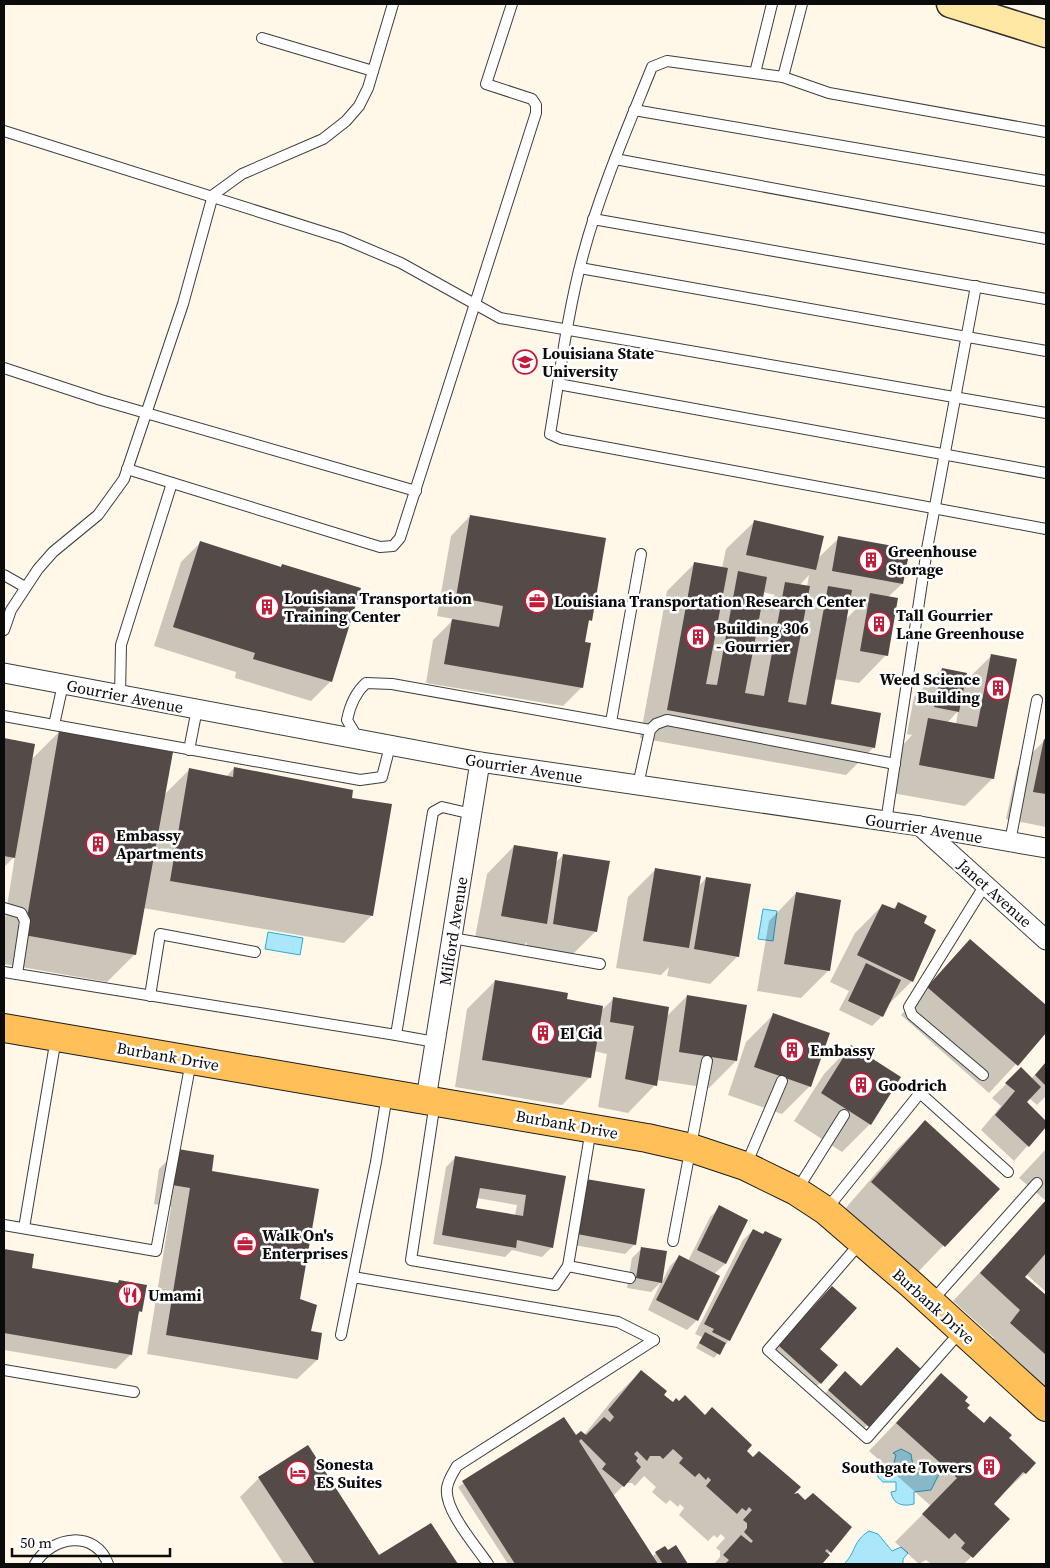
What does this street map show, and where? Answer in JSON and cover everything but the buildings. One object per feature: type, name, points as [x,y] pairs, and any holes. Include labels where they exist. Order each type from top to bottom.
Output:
[{"type":"main road","name":"Burbank Drive","points":[[4,1028],[647,1138],[691,1148],[745,1166],[796,1191],[825,1210],[962,1330],[1046,1407]]},
{"type":"street","points":[[950,4],[1046,34]]},
{"type":"street","name":"Gourrier Avenue","points":[[4,673],[480,762],[920,826],[1046,848]]},
{"type":"street","name":"Milford Avenue","points":[[431,1100],[435,1042],[480,762]]},
{"type":"street","name":"Janet Avenue","points":[[920,826],[1046,940]]},
{"type":"lane","points":[[4,630],[11,610],[25,587],[53,552],[98,515],[124,479],[183,304],[213,196],[242,174],[323,139],[339,128],[359,106],[373,71],[393,4]]},
{"type":"lane","points":[[128,469],[380,547],[393,546],[400,538],[536,113],[536,105],[532,99],[486,84],[512,4]]},
{"type":"lane","points":[[755,72],[772,4]]},
{"type":"lane","points":[[783,77],[802,4]]},
{"type":"lane","points":[[262,38],[373,71]]},
{"type":"lane","points":[[1046,132],[829,93],[783,77],[755,72],[666,61],[652,67],[593,219],[567,330],[550,434],[561,439],[1046,529]]},
{"type":"lane","points":[[634,110],[1046,181]]},
{"type":"lane","points":[[4,131],[342,238],[401,263],[500,318],[1046,413]]},
{"type":"lane","points":[[616,158],[1046,239]]},
{"type":"lane","points":[[593,219],[1046,299]]},
{"type":"lane","points":[[580,268],[1046,350]]},
{"type":"lane","points":[[886,822],[934,508],[976,286]]},
{"type":"lane","points":[[4,368],[147,413],[416,491]]},
{"type":"lane","points":[[558,384],[1046,473]]},
{"type":"lane","points":[[120,695],[121,645],[172,483]]},
{"type":"lane","points":[[611,722],[641,554]]},
{"type":"lane","points":[[4,575],[25,587]]},
{"type":"lane","points":[[360,741],[347,720],[350,706],[359,690],[366,683],[392,684],[650,730]]},
{"type":"lane","points":[[54,725],[62,684]]},
{"type":"lane","points":[[1010,842],[1037,700]]},
{"type":"lane","points":[[189,750],[197,709]]},
{"type":"lane","points":[[4,716],[360,780],[382,777],[390,746]]},
{"type":"lane","points":[[638,785],[650,730],[656,724],[667,720],[895,764]]},
{"type":"lane","points":[[396,1035],[433,812],[442,807],[472,814]]},
{"type":"lane","points":[[983,1075],[912,1014],[909,1007],[985,885]]},
{"type":"lane","points":[[4,908],[21,913],[25,921],[17,974]]},
{"type":"lane","points":[[150,996],[160,934],[255,952]]},
{"type":"lane","points":[[452,938],[600,964]]},
{"type":"lane","points":[[4,972],[435,1042]]},
{"type":"lane","points":[[24,1228],[56,1037]]},
{"type":"lane","points":[[4,1225],[156,1251],[191,1060]]},
{"type":"lane","points":[[672,1241],[707,1061]]},
{"type":"lane","points":[[745,1166],[782,1081]]},
{"type":"lane","points":[[341,1335],[388,1093]]},
{"type":"lane","points":[[825,1210],[920,1093],[1008,1172]]},
{"type":"lane","points":[[431,1100],[411,1260],[555,1285],[568,1266],[591,1129]]},
{"type":"lane","points":[[796,1191],[844,1114]]},
{"type":"lane","points":[[931,1303],[1037,1183]]},
{"type":"lane","points":[[862,1241],[768,1350],[867,1438],[962,1330]]},
{"type":"lane","points":[[568,1266],[630,1278]]},
{"type":"lane","points":[[353,1276],[618,1322],[654,1340],[457,1466],[449,1479],[447,1497],[452,1509],[488,1564]]},
{"type":"lane","points":[[4,1370],[134,1392]]},
{"type":"lane","points":[[35,1564],[41,1554],[50,1546],[62,1541],[75,1540],[88,1543],[98,1550],[108,1564]]},
{"type":"water","points":[[763,909],[777,911],[773,941],[758,939]]},
{"type":"water","points":[[268,932],[303,938],[300,955],[265,949]]},
{"type":"water","points":[[901,1449],[911,1454],[914,1472],[918,1473],[922,1471],[922,1466],[929,1465],[940,1472],[931,1490],[914,1492],[914,1504],[902,1505],[896,1502],[891,1492],[896,1491],[896,1482],[883,1482],[877,1475],[879,1467],[894,1463],[896,1455],[893,1453]]},
{"type":"water","points":[[869,1531],[878,1534],[892,1551],[901,1547],[908,1553],[903,1559],[903,1564],[844,1564],[860,1539]]},
{"type":"place","name":"Louisiana State University","points":[[525,362]]},
{"type":"place","name":"Greenhouse Storage","points":[[871,560]]},
{"type":"place","name":"Louisiana Transportation Research Center","points":[[537,601]]},
{"type":"place","name":"Louisiana Transportation Training Center","points":[[267,607]]},
{"type":"place","name":"Tall Gourrier Lane Greenhouse","points":[[879,624]]},
{"type":"place","name":"Building 306 - Gourrier","points":[[698,637]]},
{"type":"place","name":"Weed Science Building","points":[[998,688]]},
{"type":"place","name":"Embassy Apartments","points":[[98,844]]},
{"type":"place","name":"El Cid","points":[[543,1033]]},
{"type":"place","name":"Embassy","points":[[792,1050]]},
{"type":"place","name":"Goodrich","points":[[861,1085]]},
{"type":"place","name":"Walk On's Enterprises","points":[[245,1244]]},
{"type":"place","name":"Umami","points":[[130,1295]]},
{"type":"place","name":"Southgate Towers","points":[[989,1467]]},
{"type":"place","name":"Sonesta ES Suites","points":[[298,1473]]}]
